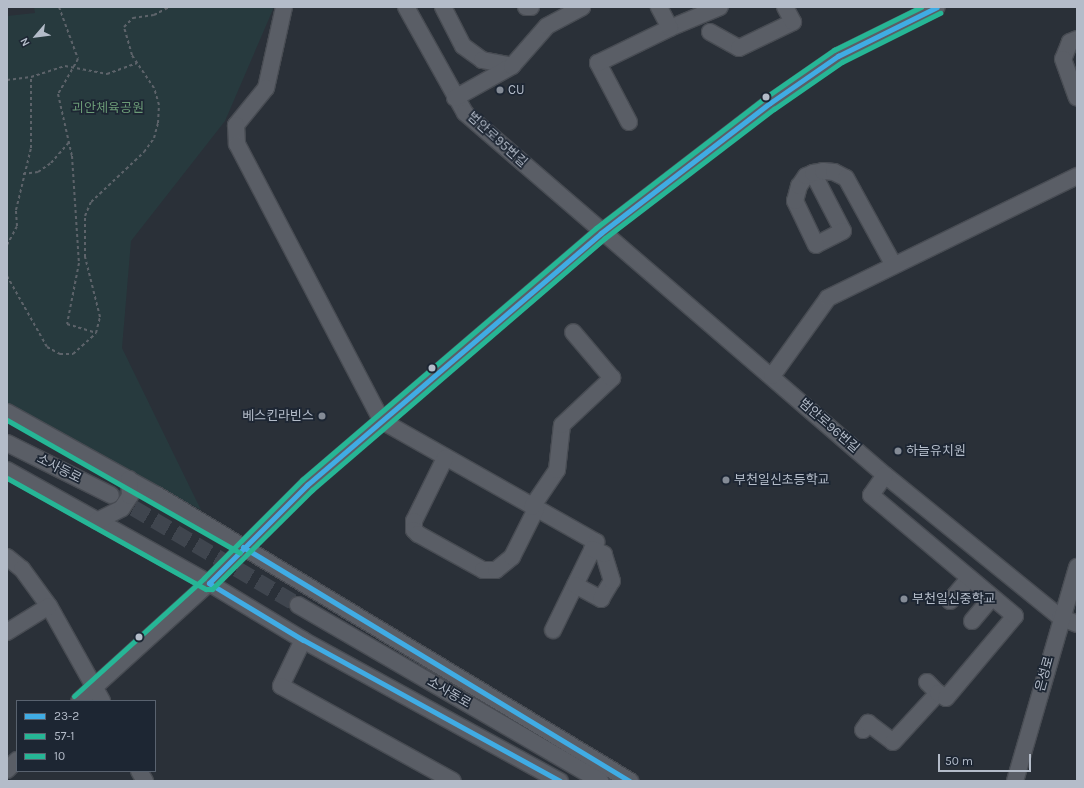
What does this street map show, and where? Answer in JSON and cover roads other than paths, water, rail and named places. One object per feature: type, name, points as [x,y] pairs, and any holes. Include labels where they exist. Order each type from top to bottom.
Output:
[{"type":"street","points":[[284,7],[266,88],[236,124],[236,144],[382,421],[596,542],[553,630]]},
{"type":"street","name":"범안로95번길","points":[[406,7],[455,98],[465,113],[601,232]]},
{"type":"street","points":[[443,7],[463,46],[482,60],[512,66]]},
{"type":"street","points":[[526,7],[531,7]]},
{"type":"street","points":[[455,98],[512,66],[547,26],[582,7]]},
{"type":"street","points":[[659,7],[670,28]]},
{"type":"street","points":[[629,122],[598,63],[670,28],[720,7]]},
{"type":"street","points":[[710,32],[739,48],[793,22],[786,7]]},
{"type":"street","points":[[80,700],[209,583],[307,485],[601,232],[770,103],[838,56],[937,7]]},
{"type":"street","points":[[1077,39],[1070,42],[1063,60],[1077,98]]},
{"type":"street","points":[[813,174],[834,172],[846,178],[893,264]]},
{"type":"street","points":[[772,376],[828,298],[893,264],[1077,176]]},
{"type":"street","name":"범안로96번길","points":[[601,232],[772,376],[885,475],[1060,617],[1077,624]]},
{"type":"street","points":[[445,458],[414,521],[414,530],[418,534],[483,570],[496,570],[512,557],[534,508],[557,470],[562,425],[612,378],[573,332]]},
{"type":"street","points":[[7,412],[129,480],[630,781]]},
{"type":"street","name":"소사동로","points":[[7,443],[111,495]]},
{"type":"street","points":[[7,470],[209,583],[303,640],[560,781]]},
{"type":"street","points":[[863,730],[868,723],[893,742],[933,687],[946,698],[1015,616],[871,495],[885,475]]},
{"type":"street","points":[[97,520],[122,508],[130,496],[129,480]]},
{"type":"street","points":[[575,585],[601,599],[612,581],[604,554],[592,549]]},
{"type":"street","points":[[7,556],[22,569],[49,606],[101,700]]},
{"type":"street","name":"은성로","points":[[1015,781],[1060,617],[1077,567]]},
{"type":"street","points":[[950,601],[969,578]]},
{"type":"street","points":[[972,621],[992,597]]},
{"type":"street","name":"소사동로","points":[[298,605],[600,781]]},
{"type":"street","points":[[7,632],[49,606]]},
{"type":"street","points":[[303,640],[281,686],[452,781]]},
{"type":"street","points":[[7,770],[16,761]]},
{"type":"street","points":[[140,772],[145,781]]},
{"type":"tunnel","points":[[113,496],[298,605]]},
{"type":"place","name":"CU","points":[[500,90]]},
{"type":"place","name":"베스킨라빈스","points":[[322,416]]},
{"type":"place","name":"하늘유치원","points":[[898,451]]},
{"type":"place","name":"부천일신초등학교","points":[[726,480]]},
{"type":"place","name":"부천일신중학교","points":[[904,599]]},
{"type":"park label","name":"괴안체육공원","points":[[108,108]]}]
